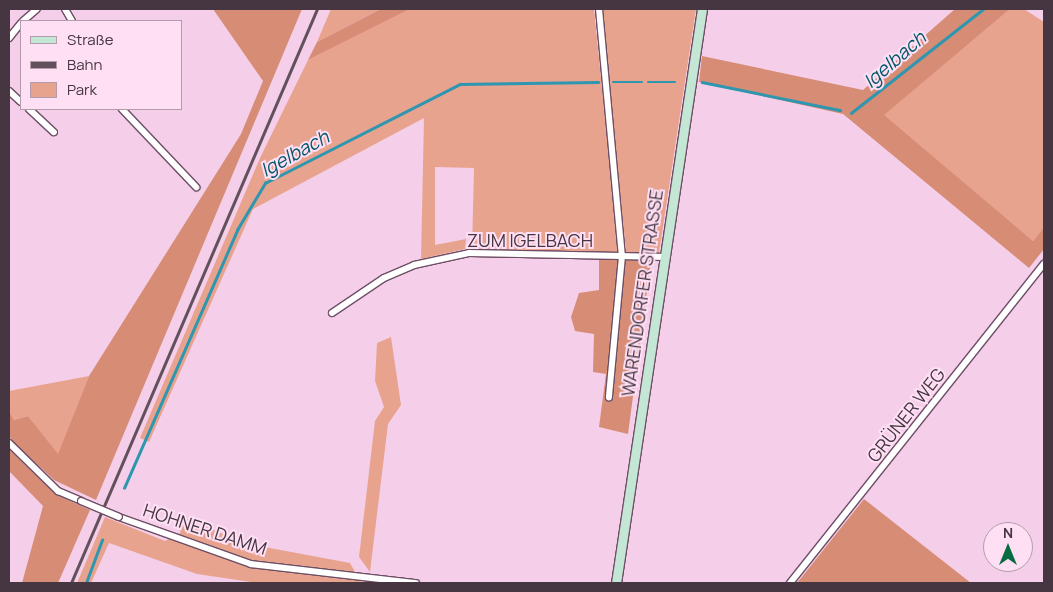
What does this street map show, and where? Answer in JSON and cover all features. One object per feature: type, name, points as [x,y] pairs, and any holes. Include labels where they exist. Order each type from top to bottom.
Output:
[{"type":"street","points":[[24,20],[37,9]]},
{"type":"street","points":[[65,9],[71,20]]},
{"type":"street","points":[[599,9],[622,256],[609,397]]},
{"type":"street","name":"WARENDORFER STRASSE","points":[[616,583],[663,257],[702,9]]},
{"type":"street","points":[[9,38],[20,24]]},
{"type":"street","points":[[9,91],[20,101]]},
{"type":"street","points":[[30,110],[54,132]]},
{"type":"street","points":[[123,110],[196,187]]},
{"type":"street","name":"ZUM IGELBACH","points":[[332,313],[384,278],[414,265],[469,252],[663,257]]},
{"type":"street","name":"GRÜNER WEG","points":[[790,583],[1044,264]]},
{"type":"street","name":"HOHNER DAMM","points":[[9,444],[58,491],[119,517],[251,564],[416,583]]},
{"type":"green space","points":[[331,9],[381,9],[317,42]]},
{"type":"green space","points":[[410,9],[594,9],[619,253],[472,249],[474,168],[435,167],[435,245],[466,239],[465,249],[421,259],[424,118],[253,209],[149,442],[140,438],[260,158],[308,60]]},
{"type":"green space","points":[[601,9],[696,9],[659,253],[626,252]]},
{"type":"green space","points":[[1010,9],[1024,9],[1044,22],[1044,227],[1033,241],[883,115]]},
{"type":"green space","points":[[391,337],[401,405],[388,424],[370,572],[359,557],[375,421],[384,407],[375,381],[377,343]]},
{"type":"green space","points":[[89,376],[58,455],[28,416],[14,420],[9,411],[9,391]]},
{"type":"green space","points":[[105,517],[165,541],[180,533],[184,518],[248,544],[350,563],[360,581],[379,583],[257,583],[197,574],[109,543],[91,583],[77,583]]},
{"type":"shaded area","points":[[213,9],[302,9],[96,500],[54,480],[14,443],[9,436],[9,411],[14,420],[28,416],[58,454],[89,376],[241,134],[263,81]]},
{"type":"shaded area","points":[[381,9],[410,9],[308,60],[317,42]]},
{"type":"shaded area","points":[[955,9],[1010,9],[884,115],[1033,241],[1044,227],[1044,249],[1029,268],[843,114],[699,82],[702,56],[863,90]]},
{"type":"shaded area","points":[[599,259],[651,261],[628,434],[599,427],[606,374],[593,372],[594,334],[575,331],[571,317],[579,293],[599,290]]},
{"type":"shaded area","points":[[9,449],[55,494],[90,510],[58,583],[22,583],[43,506],[9,471]]},
{"type":"shaded area","points":[[864,499],[971,583],[797,583]]},
{"type":"waterway","name":"Igelbach","points":[[851,113],[983,9]]},
{"type":"waterway","name":"Igelbach","points":[[124,488],[237,230],[265,183],[460,84],[598,82]]},
{"type":"waterway","name":"Igelbach","points":[[613,82],[642,82]]},
{"type":"waterway","name":"Igelbach","points":[[648,82],[675,82]]},
{"type":"waterway","name":"Igelbach","points":[[702,82],[840,110]]},
{"type":"waterway","name":"Igelbach","points":[[86,583],[102,540]]},
{"type":"railway","points":[[71,583],[317,9]]}]
